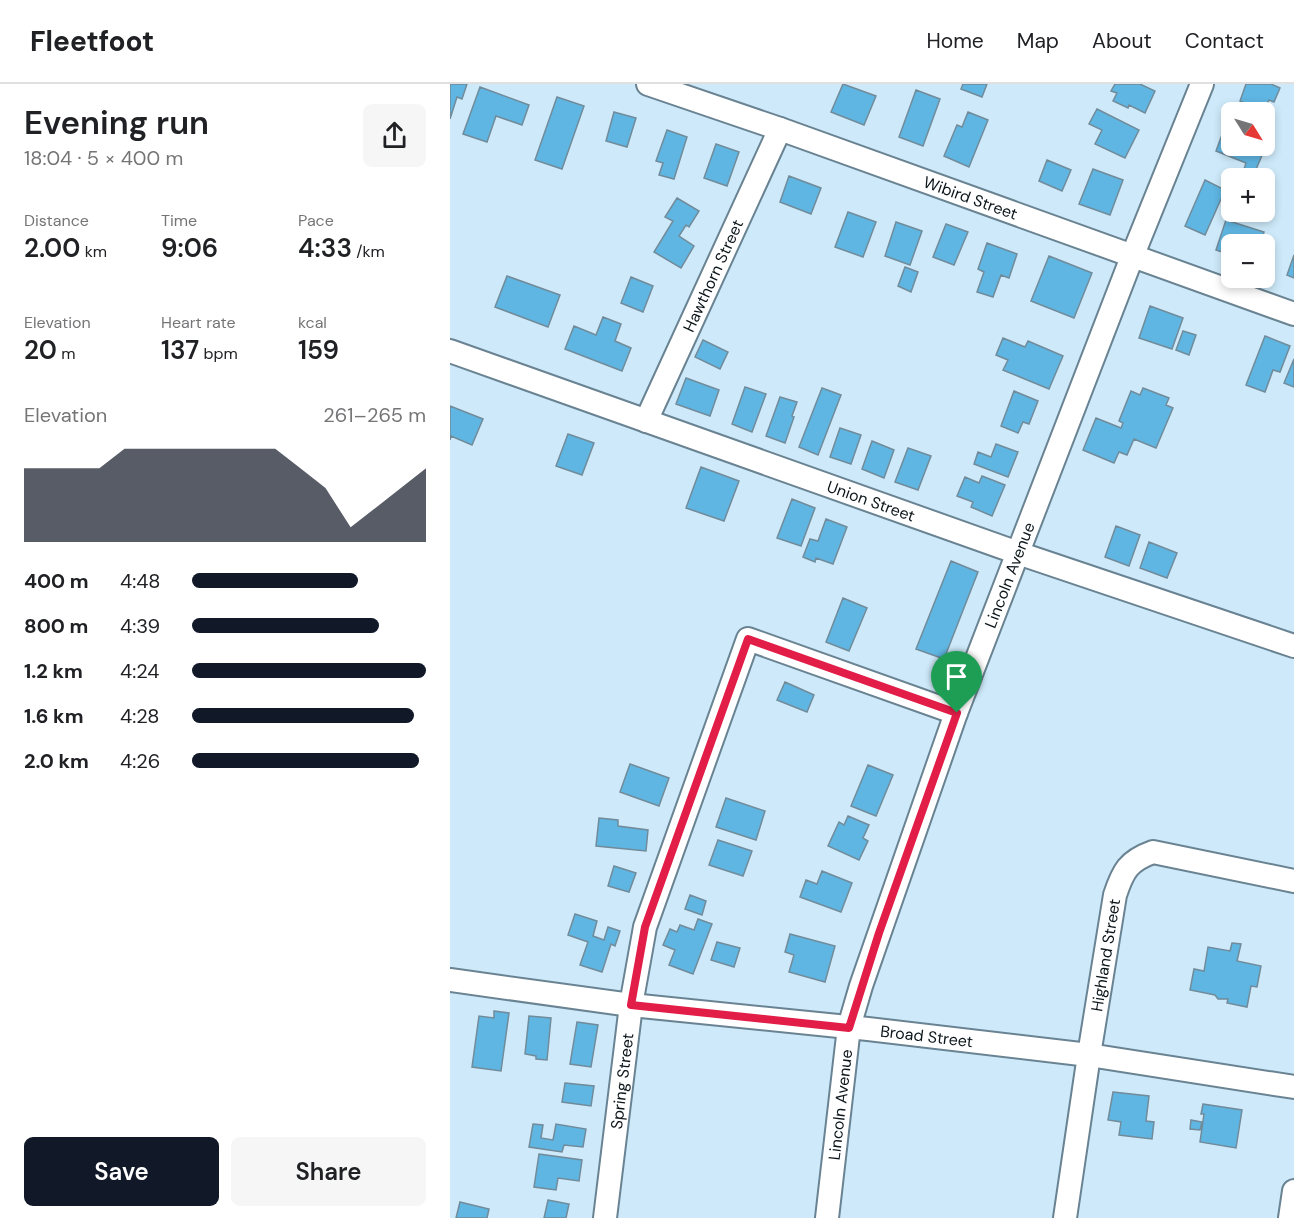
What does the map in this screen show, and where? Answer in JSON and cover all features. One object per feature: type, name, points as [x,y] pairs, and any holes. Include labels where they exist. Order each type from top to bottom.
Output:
[{"type":"street","name":"Wibird Street","points":[[648,84],[780,129],[1294,314]]},
{"type":"street","name":"Lincoln Avenue","points":[[827,1218],[849,1028],[882,922],[957,713],[1018,553],[1132,257],[1202,84]]},
{"type":"street","name":"Hawthorn Street","points":[[646,421],[780,129]]},
{"type":"street","name":"Union Street","points":[[450,351],[1018,553],[1294,646]]},
{"type":"street","name":"Spring Street","points":[[605,1218],[631,1005],[645,927],[748,639],[957,713]]},
{"type":"street","name":"Highland Street","points":[[1065,1218],[1115,895],[1122,876],[1130,864],[1141,856],[1153,852],[1294,881]]},
{"type":"street","name":"Broad Street","points":[[450,980],[631,1005],[1089,1055],[1294,1087]]},
{"type":"street","points":[[1290,1218],[1294,1191]]},
{"type":"building","points":[[450,84],[467,84],[462,99],[457,97],[450,119]]},
{"type":"building","points":[[843,84],[876,96],[864,125],[831,112]]},
{"type":"building","points":[[963,84],[987,84],[982,97],[961,89]]},
{"type":"building","points":[[1115,84],[1140,84],[1155,91],[1145,113],[1129,105],[1128,108],[1113,101],[1117,93],[1111,91]]},
{"type":"building","points":[[1246,84],[1271,84],[1280,88],[1274,102],[1269,100],[1268,102],[1240,101]]},
{"type":"building","points":[[480,87],[529,105],[522,125],[496,116],[487,142],[463,134]]},
{"type":"building","points":[[916,90],[940,99],[923,146],[899,137]]},
{"type":"building","points":[[557,97],[584,106],[562,169],[535,160]]},
{"type":"building","points":[[1097,109],[1139,130],[1125,158],[1095,144],[1102,130],[1089,124]]},
{"type":"building","points":[[614,112],[636,118],[627,147],[606,141]]},
{"type":"building","points":[[968,112],[988,120],[969,167],[944,156],[957,125],[962,127]]},
{"type":"building","points":[[667,130],[687,137],[674,179],[659,175],[663,163],[656,161]]},
{"type":"building","points":[[1221,137],[1221,153],[1216,151]]},
{"type":"building","points":[[716,144],[739,152],[727,186],[704,178]]},
{"type":"building","points":[[1228,156],[1262,156],[1257,168],[1244,168],[1246,163]]},
{"type":"building","points":[[1047,160],[1071,170],[1062,191],[1039,181]]},
{"type":"building","points":[[1093,169],[1123,180],[1110,215],[1079,204]]},
{"type":"building","points":[[789,176],[821,188],[811,214],[780,202]]},
{"type":"building","points":[[1205,180],[1221,188],[1221,199],[1205,235],[1185,226]]},
{"type":"building","points":[[677,198],[699,211],[689,227],[686,225],[679,236],[694,246],[681,268],[654,252],[673,221],[665,217]]},
{"type":"building","points":[[848,212],[876,222],[863,257],[835,247]]},
{"type":"building","points":[[896,222],[922,231],[910,265],[885,256]]},
{"type":"building","points":[[1225,222],[1264,232],[1263,234],[1221,234]]},
{"type":"building","points":[[946,224],[968,232],[954,265],[933,257]]},
{"type":"building","points":[[1221,235],[1221,252],[1216,250]]},
{"type":"building","points":[[987,243],[1017,254],[1009,278],[1001,275],[993,297],[977,292],[984,272],[978,269]]},
{"type":"building","points":[[1294,255],[1294,278],[1287,275]]},
{"type":"building","points":[[1049,256],[1092,273],[1074,318],[1031,301]]},
{"type":"building","points":[[905,267],[918,272],[911,292],[898,286]]},
{"type":"building","points":[[507,276],[560,295],[548,327],[495,307]]},
{"type":"building","points":[[631,277],[653,286],[643,312],[621,303]]},
{"type":"building","points":[[1150,306],[1183,318],[1172,349],[1139,338]]},
{"type":"building","points":[[603,317],[621,324],[615,341],[631,348],[622,371],[565,349],[574,326],[596,335]]},
{"type":"building","points":[[1183,331],[1196,335],[1189,355],[1176,350]]},
{"type":"building","points":[[1265,336],[1290,346],[1280,372],[1273,370],[1265,392],[1246,385]]},
{"type":"building","points":[[1003,338],[1025,347],[1028,341],[1063,356],[1049,389],[1003,370],[1008,360],[996,355]]},
{"type":"building","points":[[703,340],[728,352],[720,369],[695,357]]},
{"type":"building","points":[[1294,359],[1294,387],[1284,383]]},
{"type":"building","points":[[686,378],[719,390],[710,416],[676,404]]},
{"type":"building","points":[[745,387],[766,394],[752,432],[732,424]]},
{"type":"building","points":[[822,388],[841,395],[818,455],[799,447]]},
{"type":"building","points":[[1143,388],[1169,398],[1166,405],[1173,408],[1156,448],[1134,439],[1127,455],[1119,452],[1114,463],[1083,450],[1096,418],[1121,428],[1123,423],[1119,421],[1131,391],[1140,395]]},
{"type":"building","points":[[1014,391],[1038,401],[1029,424],[1023,422],[1018,433],[1001,426]]},
{"type":"building","points":[[780,397],[797,402],[785,443],[766,436]]},
{"type":"building","points":[[450,406],[483,419],[472,445],[451,436],[450,440]]},
{"type":"building","points":[[840,428],[861,435],[851,464],[830,457]]},
{"type":"building","points":[[568,434],[594,443],[582,475],[556,466]]},
{"type":"building","points":[[872,441],[894,450],[884,478],[862,469]]},
{"type":"building","points":[[996,444],[1018,452],[1008,477],[974,464],[978,452],[991,457]]},
{"type":"building","points":[[908,448],[931,456],[918,490],[895,482]]},
{"type":"building","points":[[701,467],[739,481],[724,521],[686,508]]},
{"type":"building","points":[[982,476],[1005,485],[992,516],[971,507],[973,502],[957,496],[965,477],[979,483]]},
{"type":"building","points":[[792,499],[815,508],[801,546],[777,538]]},
{"type":"building","points":[[826,519],[847,527],[833,564],[816,558],[815,562],[803,557],[810,539],[818,541]]},
{"type":"building","points":[[1116,526],[1140,535],[1129,566],[1105,557]]},
{"type":"building","points":[[1149,542],[1177,553],[1167,578],[1140,568]]},
{"type":"building","points":[[951,561],[978,572],[944,659],[916,649]]},
{"type":"building","points":[[843,598],[867,608],[849,651],[826,642]]},
{"type":"building","points":[[785,682],[814,695],[807,712],[777,700]]},
{"type":"building","points":[[630,764],[669,778],[659,806],[620,792]]},
{"type":"building","points":[[868,765],[893,775],[876,816],[851,806]]},
{"type":"building","points":[[726,798],[765,811],[756,840],[716,827]]},
{"type":"building","points":[[848,816],[869,825],[863,838],[868,841],[859,860],[828,846],[839,822],[844,825]]},
{"type":"building","points":[[599,818],[618,820],[618,826],[648,830],[646,851],[596,846]]},
{"type":"building","points":[[718,840],[752,851],[743,876],[709,865]]},
{"type":"building","points":[[614,866],[636,873],[629,892],[608,886]]},
{"type":"building","points":[[822,871],[852,883],[841,912],[800,897],[806,880],[817,884]]},
{"type":"building","points":[[690,895],[706,901],[702,915],[685,909]]},
{"type":"building","points":[[575,914],[597,921],[593,936],[604,940],[608,927],[620,931],[615,946],[611,944],[602,972],[580,965],[588,942],[568,935]]},
{"type":"building","points":[[698,919],[712,924],[693,974],[669,965],[675,950],[663,945],[670,929],[677,932],[680,925],[694,930]]},
{"type":"building","points":[[790,934],[835,946],[825,982],[789,972],[794,955],[785,952]]},
{"type":"building","points":[[717,942],[740,948],[734,967],[711,960]]},
{"type":"building","points":[[1232,943],[1241,944],[1237,961],[1261,966],[1257,987],[1251,986],[1247,1007],[1227,1003],[1228,999],[1218,999],[1215,995],[1190,990],[1194,969],[1204,971],[1208,947],[1230,951]]},
{"type":"building","points":[[494,1011],[509,1013],[501,1071],[472,1067],[479,1016],[494,1018]]},
{"type":"building","points":[[529,1016],[551,1018],[547,1060],[536,1059],[536,1056],[525,1054]]},
{"type":"building","points":[[577,1022],[598,1025],[591,1067],[570,1064]]},
{"type":"building","points":[[565,1083],[594,1086],[591,1106],[562,1102]]},
{"type":"building","points":[[1113,1092],[1149,1096],[1146,1121],[1154,1122],[1152,1139],[1119,1135],[1121,1122],[1108,1120]]},
{"type":"building","points":[[1203,1104],[1242,1110],[1236,1148],[1200,1142]]},
{"type":"building","points":[[1191,1120],[1202,1122],[1200,1130],[1190,1129]]},
{"type":"building","points":[[533,1124],[543,1125],[541,1138],[553,1140],[556,1124],[586,1129],[583,1147],[564,1145],[562,1152],[529,1147]]},
{"type":"building","points":[[539,1154],[582,1160],[579,1181],[558,1178],[556,1190],[534,1187]]},
{"type":"building","points":[[548,1200],[569,1204],[566,1218],[544,1218]]},
{"type":"building","points":[[460,1202],[489,1209],[487,1218],[456,1218]]},
{"type":"route","points":[[748,639],[957,713],[879,933],[849,1028],[631,1005],[645,927],[748,639]]}]
